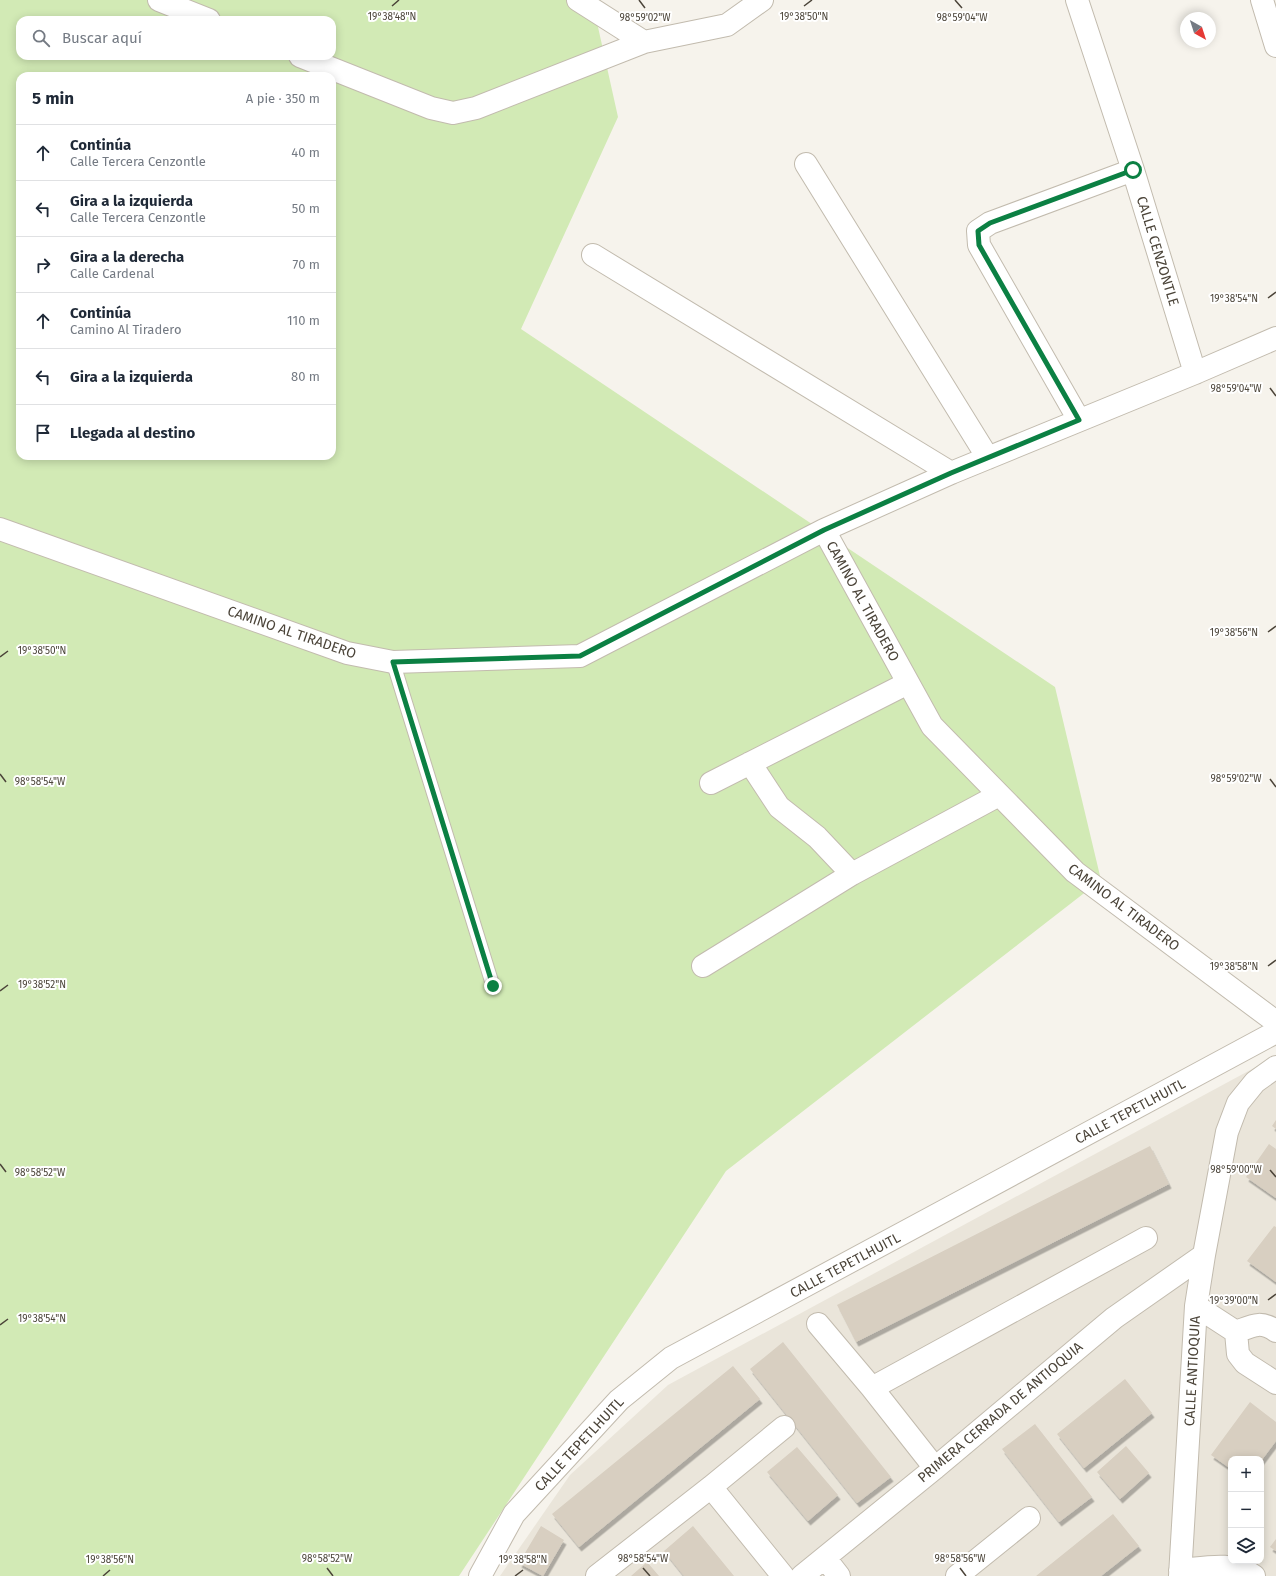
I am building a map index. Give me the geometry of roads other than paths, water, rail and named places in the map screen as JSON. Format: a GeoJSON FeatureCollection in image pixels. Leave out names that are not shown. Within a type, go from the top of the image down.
{"type":"FeatureCollection","features":[{"type":"Feature","properties":{"kind":"street"},"geometry":{"type":"LineString","coordinates":[[159,0],[189,5],[204,16]]}},
{"type":"Feature","properties":{"kind":"street"},"geometry":{"type":"LineString","coordinates":[[578,0],[644,42]]}},
{"type":"Feature","properties":{"kind":"street"},"geometry":{"type":"LineString","coordinates":[[310,60],[431,108],[454,113],[476,108],[644,42],[728,25],[762,0]]}},
{"type":"Feature","properties":{"kind":"street","name":"CALLE CENZONTLE"},"geometry":{"type":"LineString","coordinates":[[1077,0],[1133,170],[1195,373]]}},
{"type":"Feature","properties":{"kind":"street"},"geometry":{"type":"LineString","coordinates":[[1262,0],[1276,46]]}},
{"type":"Feature","properties":{"kind":"street"},"geometry":{"type":"LineString","coordinates":[[806,164],[988,458]]}},
{"type":"Feature","properties":{"kind":"street"},"geometry":{"type":"LineString","coordinates":[[1079,420],[979,245],[978,231],[990,223],[1133,170]]}},
{"type":"Feature","properties":{"kind":"street"},"geometry":{"type":"LineString","coordinates":[[593,255],[951,473]]}},
{"type":"Feature","properties":{"kind":"street"},"geometry":{"type":"LineString","coordinates":[[824,530],[951,473],[1195,373],[1276,338]]}},
{"type":"Feature","properties":{"kind":"street","name":"CAMINO AL TIRADERO"},"geometry":{"type":"LineString","coordinates":[[0,529],[347,653],[393,662],[580,656],[824,530],[932,726],[1075,872],[1276,1022]]}},
{"type":"Feature","properties":{"kind":"street"},"geometry":{"type":"LineString","coordinates":[[711,783],[908,683]]}},
{"type":"Feature","properties":{"kind":"street"},"geometry":{"type":"LineString","coordinates":[[750,763],[779,807],[817,837],[852,874]]}},
{"type":"Feature","properties":{"kind":"street"},"geometry":{"type":"LineString","coordinates":[[703,966],[852,874],[999,795]]}},
{"type":"Feature","properties":{"kind":"street","name":"CALLE TEPETLHUITL"},"geometry":{"type":"LineString","coordinates":[[480,1576],[514,1514],[619,1400],[671,1358],[1276,1032]]}},
{"type":"Feature","properties":{"kind":"street","name":"CALLE ANTIOQUIA"},"geometry":{"type":"LineString","coordinates":[[1180,1573],[1196,1306],[1227,1132],[1238,1103],[1255,1082],[1276,1067]]}},
{"type":"Feature","properties":{"kind":"street"},"geometry":{"type":"LineString","coordinates":[[872,1388],[1146,1238]]}},
{"type":"Feature","properties":{"kind":"street","name":"PRIMERA CERRADA DE ANTIOQUIA"},"geometry":{"type":"LineString","coordinates":[[802,1576],[935,1468],[1114,1318],[1204,1255]]}},
{"type":"Feature","properties":{"kind":"street"},"geometry":{"type":"LineString","coordinates":[[1196,1306],[1236,1332]]}},
{"type":"Feature","properties":{"kind":"street"},"geometry":{"type":"LineString","coordinates":[[818,1324],[872,1388],[935,1468]]}},
{"type":"Feature","properties":{"kind":"street"},"geometry":{"type":"LineString","coordinates":[[1236,1332],[1255,1324],[1269,1326],[1276,1331]]}},
{"type":"Feature","properties":{"kind":"street"},"geometry":{"type":"LineString","coordinates":[[1236,1332],[1238,1354],[1245,1363],[1276,1384]]}},
{"type":"Feature","properties":{"kind":"street"},"geometry":{"type":"LineString","coordinates":[[597,1576],[711,1487],[784,1427]]}},
{"type":"Feature","properties":{"kind":"street"},"geometry":{"type":"LineString","coordinates":[[711,1487],[783,1576]]}},
{"type":"Feature","properties":{"kind":"street"},"geometry":{"type":"LineString","coordinates":[[957,1576],[1029,1518]]}},
{"type":"Feature","properties":{"kind":"street"},"geometry":{"type":"LineString","coordinates":[[825,1558],[840,1576]]}},
{"type":"Feature","properties":{"kind":"street"},"geometry":{"type":"LineString","coordinates":[[1180,1573],[1225,1567],[1246,1571],[1254,1576]]}},
{"type":"Feature","properties":{"kind":"lane"},"geometry":{"type":"LineString","coordinates":[[393,662],[493,986]]}}]}
